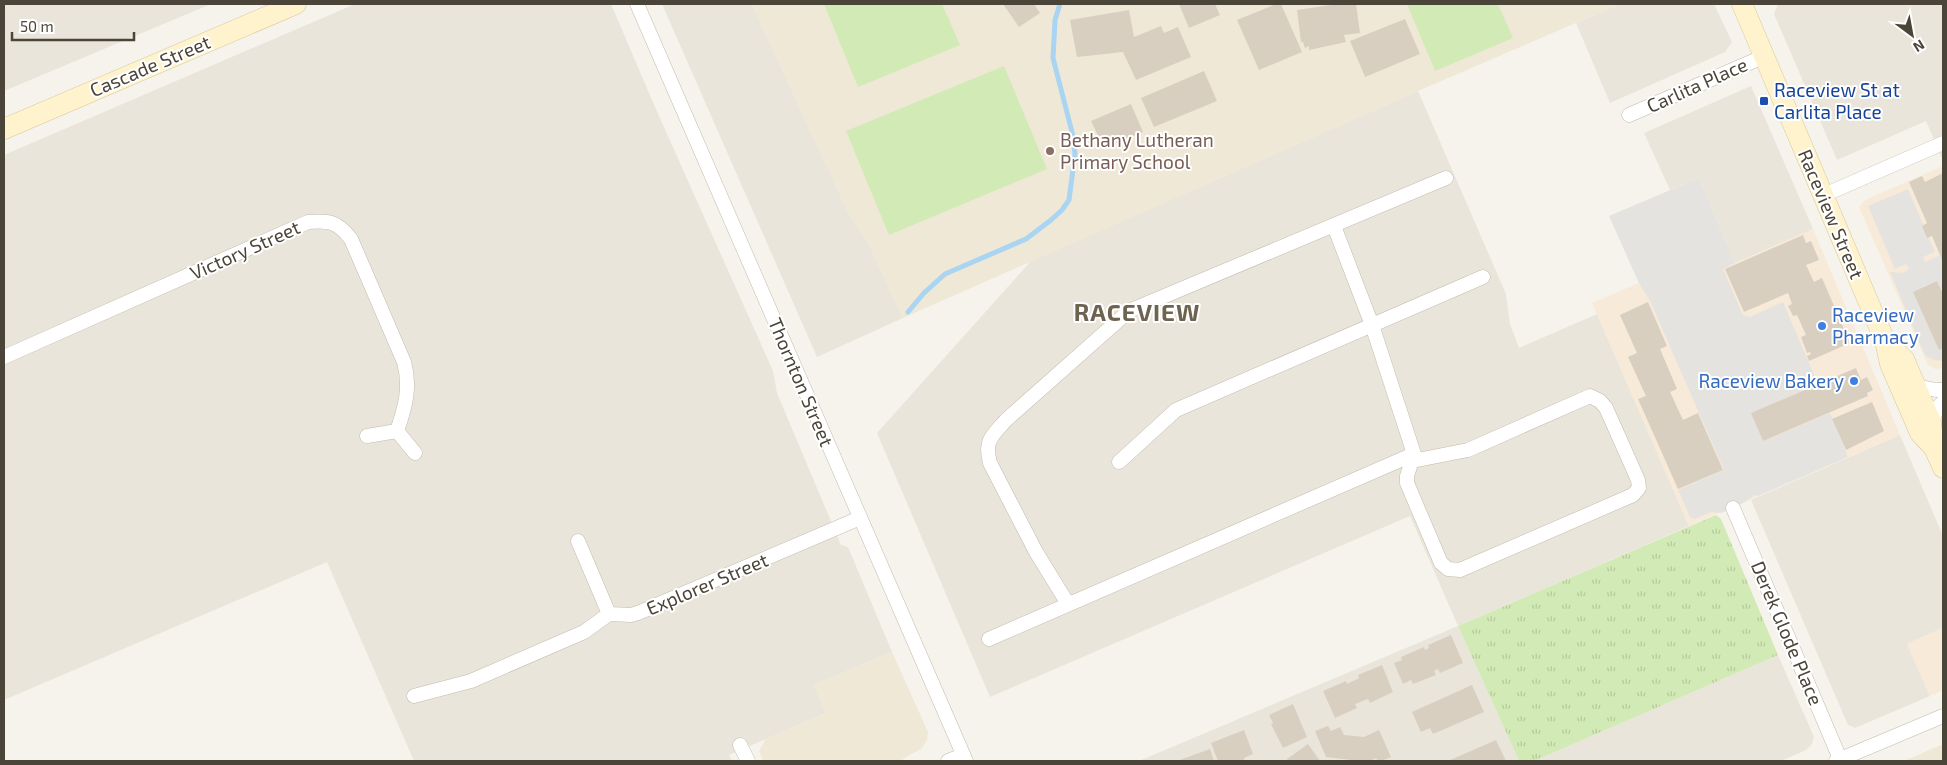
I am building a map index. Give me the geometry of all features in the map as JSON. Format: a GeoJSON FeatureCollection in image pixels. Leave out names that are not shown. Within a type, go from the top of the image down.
{"type":"FeatureCollection","features":[{"type":"Feature","properties":{"kind":"street","name":"Cascade Street"},"geometry":{"type":"LineString","coordinates":[[4,129],[296,4]]}},
{"type":"Feature","properties":{"kind":"street","name":"Thornton Street"},"geometry":{"type":"LineString","coordinates":[[637,4],[964,758]]}},
{"type":"Feature","properties":{"kind":"street","name":"Raceview Street"},"geometry":{"type":"LineString","coordinates":[[1742,4],[1885,341],[1890,364],[1920,433],[1934,448]]}},
{"type":"Feature","properties":{"kind":"street","name":"Carlita Place"},"geometry":{"type":"LineString","coordinates":[[1629,115],[1765,56]]}},
{"type":"Feature","properties":{"kind":"street"},"geometry":{"type":"LineString","coordinates":[[1824,195],[1943,143]]}},
{"type":"Feature","properties":{"kind":"street"},"geometry":{"type":"LineString","coordinates":[[1068,604],[1036,552],[990,463],[987,450],[990,438],[1006,420],[1129,311],[1446,178]]}},
{"type":"Feature","properties":{"kind":"street","name":"Victory Street"},"geometry":{"type":"LineString","coordinates":[[4,357],[308,222],[328,222],[344,229],[351,239],[404,362],[408,377],[408,392],[405,409],[397,431]]}},
{"type":"Feature","properties":{"kind":"street"},"geometry":{"type":"LineString","coordinates":[[989,639],[1413,458],[1468,450],[1590,396],[1600,401],[1606,408],[1638,480],[1639,488],[1633,495],[1460,570],[1448,569],[1441,563],[1407,483],[1407,476],[1413,458],[1372,325],[1334,226]]}},
{"type":"Feature","properties":{"kind":"street"},"geometry":{"type":"LineString","coordinates":[[1119,462],[1176,410],[1483,278]]}},
{"type":"Feature","properties":{"kind":"street","name":"Raceview Street"},"geometry":{"type":"LineString","coordinates":[[1885,341],[1904,359],[1931,422],[1934,448],[1943,468]]}},
{"type":"Feature","properties":{"kind":"street"},"geometry":{"type":"LineString","coordinates":[[1916,386],[1943,390]]}},
{"type":"Feature","properties":{"kind":"street"},"geometry":{"type":"LineString","coordinates":[[1931,422],[1943,402]]}},
{"type":"Feature","properties":{"kind":"street"},"geometry":{"type":"LineString","coordinates":[[367,436],[397,431],[415,453]]}},
{"type":"Feature","properties":{"kind":"street","name":"Derek Glode Place"},"geometry":{"type":"LineString","coordinates":[[1733,508],[1839,761]]}},
{"type":"Feature","properties":{"kind":"street","name":"Explorer Street"},"geometry":{"type":"LineString","coordinates":[[608,614],[631,615],[638,613],[860,518]]}},
{"type":"Feature","properties":{"kind":"street"},"geometry":{"type":"LineString","coordinates":[[414,696],[471,681],[584,632],[608,614],[578,541]]}},
{"type":"Feature","properties":{"kind":"street"},"geometry":{"type":"LineString","coordinates":[[1839,761],[1943,716]]}},
{"type":"Feature","properties":{"kind":"street"},"geometry":{"type":"LineString","coordinates":[[740,745],[748,761]]}},
{"type":"Feature","properties":{"kind":"street"},"geometry":{"type":"LineString","coordinates":[[948,761],[964,758]]}},
{"type":"Feature","properties":{"kind":"shaded area"},"geometry":{"type":"Polygon","coordinates":[[[4,4],[211,4],[4,91],[4,4]]]}},
{"type":"Feature","properties":{"kind":"shaded area"},"geometry":{"type":"Polygon","coordinates":[[[355,4],[611,4],[773,371],[777,393],[841,545],[848,547],[892,652],[814,685],[826,713],[729,755],[732,761],[414,761],[327,562],[4,700],[4,155],[355,4]]]}},
{"type":"Feature","properties":{"kind":"shaded area"},"geometry":{"type":"Polygon","coordinates":[[[662,4],[752,4],[848,212],[868,242],[903,318],[817,357],[662,4]]]}},
{"type":"Feature","properties":{"kind":"shaded area","name":"Bethany Lutheran Primary School"},"geometry":{"type":"Polygon","coordinates":[[[752,4],[1620,4],[903,318],[868,242],[848,212],[752,4]]]}},
{"type":"Feature","properties":{"kind":"shaded area"},"geometry":{"type":"Polygon","coordinates":[[[1620,4],[1714,4],[1732,42],[1725,52],[1610,103],[1576,23],[1620,4]]]}},
{"type":"Feature","properties":{"kind":"shaded area"},"geometry":{"type":"Polygon","coordinates":[[[1778,4],[1943,4],[1943,160],[1926,121],[1837,160],[1774,14],[1778,4]]]}},
{"type":"Feature","properties":{"kind":"shaded area"},"geometry":{"type":"Polygon","coordinates":[[[1751,86],[1813,229],[1735,263],[1699,178],[1670,190],[1644,133],[1751,86]]]}},
{"type":"Feature","properties":{"kind":"shaded area"},"geometry":{"type":"Polygon","coordinates":[[[1418,91],[1506,294],[1510,324],[1519,348],[1597,314],[1689,526],[1458,626],[1410,516],[990,697],[877,433],[1031,261],[1418,91]]]}},
{"type":"Feature","properties":{"kind":"shaded area"},"geometry":{"type":"Polygon","coordinates":[[[1943,166],[1943,368],[1935,369],[1928,365],[1859,207],[1865,200],[1943,166]]]}},
{"type":"Feature","properties":{"kind":"shaded area"},"geometry":{"type":"Polygon","coordinates":[[[1699,178],[1735,263],[1813,229],[1900,435],[1689,526],[1592,303],[1639,283],[1609,216],[1699,178]]]}},
{"type":"Feature","properties":{"kind":"shaded area"},"geometry":{"type":"Polygon","coordinates":[[[1699,178],[1735,263],[1723,269],[1743,315],[1750,317],[1783,302],[1818,384],[1752,413],[1763,441],[1830,413],[1848,457],[1758,496],[1755,495],[1745,502],[1721,513],[1711,512],[1695,519],[1690,517],[1678,490],[1724,470],[1650,301],[1639,283],[1609,216],[1699,178]]]}},
{"type":"Feature","properties":{"kind":"shaded area"},"geometry":{"type":"Polygon","coordinates":[[[1908,189],[1935,252],[1923,257],[1925,262],[1941,255],[1943,262],[1943,294],[1937,281],[1914,292],[1939,349],[1943,348],[1943,361],[1934,360],[1926,356],[1923,351],[1890,272],[1902,273],[1909,269],[1906,264],[1895,269],[1868,206],[1908,189]]]}},
{"type":"Feature","properties":{"kind":"shaded area"},"geometry":{"type":"Polygon","coordinates":[[[1900,435],[1943,536],[1943,628],[1907,644],[1930,696],[1855,728],[1848,725],[1751,500],[1900,435]]]}},
{"type":"Feature","properties":{"kind":"shaded area"},"geometry":{"type":"Polygon","coordinates":[[[1458,626],[1519,761],[1139,761],[1458,626]]]}},
{"type":"Feature","properties":{"kind":"shaded area"},"geometry":{"type":"Polygon","coordinates":[[[1943,628],[1943,690],[1930,696],[1907,644],[1943,628]]]}},
{"type":"Feature","properties":{"kind":"shaded area"},"geometry":{"type":"Polygon","coordinates":[[[892,652],[928,732],[927,740],[922,748],[900,761],[763,761],[759,751],[766,739],[826,713],[814,685],[892,652]]]}},
{"type":"Feature","properties":{"kind":"shaded area"},"geometry":{"type":"Polygon","coordinates":[[[1778,655],[1814,737],[1812,744],[1806,750],[1781,761],[1534,761],[1778,655]]]}},
{"type":"Feature","properties":{"kind":"shaded area"},"geometry":{"type":"Polygon","coordinates":[[[1943,744],[1943,761],[1904,761],[1943,744]]]}},
{"type":"Feature","properties":{"kind":"green space"},"geometry":{"type":"Polygon","coordinates":[[[824,4],[942,4],[960,45],[858,87],[824,4]]]}},
{"type":"Feature","properties":{"kind":"green space"},"geometry":{"type":"Polygon","coordinates":[[[1407,4],[1498,4],[1513,38],[1435,71],[1407,4]]]}},
{"type":"Feature","properties":{"kind":"green space"},"geometry":{"type":"Polygon","coordinates":[[[1004,66],[1047,169],[889,235],[846,131],[1004,66]]]}},
{"type":"Feature","properties":{"kind":"green space"},"geometry":{"type":"Polygon","coordinates":[[[1716,515],[1721,519],[1778,655],[1534,761],[1519,761],[1458,626],[1716,515]]]}},
{"type":"Feature","properties":{"kind":"building"},"geometry":{"type":"Polygon","coordinates":[[[1003,4],[1034,4],[1040,13],[1019,27],[1003,4]]]}},
{"type":"Feature","properties":{"kind":"building"},"geometry":{"type":"Polygon","coordinates":[[[1179,4],[1215,4],[1220,15],[1189,28],[1179,4]]]}},
{"type":"Feature","properties":{"kind":"building"},"geometry":{"type":"Polygon","coordinates":[[[1276,4],[1281,4],[1302,52],[1259,70],[1237,20],[1276,4]]]}},
{"type":"Feature","properties":{"kind":"building"},"geometry":{"type":"Polygon","coordinates":[[[1338,4],[1356,4],[1360,33],[1344,35],[1346,42],[1309,50],[1309,46],[1305,48],[1303,42],[1301,42],[1297,10],[1338,4]]]}},
{"type":"Feature","properties":{"kind":"building"},"geometry":{"type":"Polygon","coordinates":[[[1129,10],[1134,37],[1161,26],[1164,33],[1178,27],[1191,57],[1136,80],[1123,52],[1077,57],[1070,20],[1129,10]]]}},
{"type":"Feature","properties":{"kind":"building"},"geometry":{"type":"Polygon","coordinates":[[[1405,19],[1420,54],[1365,77],[1350,41],[1405,19]]]}},
{"type":"Feature","properties":{"kind":"building"},"geometry":{"type":"Polygon","coordinates":[[[1204,71],[1217,101],[1154,127],[1141,98],[1204,71]]]}},
{"type":"Feature","properties":{"kind":"building"},"geometry":{"type":"Polygon","coordinates":[[[1131,104],[1143,132],[1104,148],[1091,121],[1131,104]]]}},
{"type":"Feature","properties":{"kind":"building"},"geometry":{"type":"Polygon","coordinates":[[[1943,173],[1943,262],[1932,236],[1927,238],[1922,226],[1927,223],[1909,182],[1922,176],[1925,182],[1943,173]]]}},
{"type":"Feature","properties":{"kind":"building"},"geometry":{"type":"Polygon","coordinates":[[[1803,235],[1806,243],[1811,241],[1819,260],[1806,265],[1814,282],[1822,278],[1850,343],[1809,361],[1807,356],[1811,354],[1810,352],[1807,353],[1801,337],[1806,335],[1797,315],[1793,316],[1788,306],[1792,304],[1788,293],[1744,312],[1725,269],[1803,235]]]}},
{"type":"Feature","properties":{"kind":"building"},"geometry":{"type":"Polygon","coordinates":[[[1937,281],[1943,294],[1943,348],[1939,350],[1913,292],[1937,281]]]}},
{"type":"Feature","properties":{"kind":"building"},"geometry":{"type":"Polygon","coordinates":[[[1648,302],[1667,346],[1660,349],[1677,389],[1670,392],[1683,420],[1698,413],[1723,470],[1678,489],[1638,399],[1646,396],[1628,357],[1637,353],[1620,315],[1648,302]]]}},
{"type":"Feature","properties":{"kind":"building"},"geometry":{"type":"Polygon","coordinates":[[[1856,368],[1861,380],[1867,377],[1873,390],[1867,393],[1868,396],[1763,441],[1751,413],[1856,368]]]}},
{"type":"Feature","properties":{"kind":"building"},"geometry":{"type":"Polygon","coordinates":[[[1872,402],[1884,431],[1846,450],[1832,419],[1872,402]]]}},
{"type":"Feature","properties":{"kind":"building"},"geometry":{"type":"Polygon","coordinates":[[[1451,635],[1463,663],[1440,673],[1438,669],[1434,671],[1436,675],[1413,684],[1411,680],[1403,684],[1394,663],[1402,660],[1401,657],[1424,647],[1425,650],[1429,648],[1428,645],[1451,635]]]}},
{"type":"Feature","properties":{"kind":"building"},"geometry":{"type":"Polygon","coordinates":[[[1382,665],[1393,692],[1370,703],[1368,699],[1355,704],[1357,708],[1335,718],[1323,691],[1346,681],[1347,684],[1359,678],[1358,675],[1382,665]]]}},
{"type":"Feature","properties":{"kind":"building"},"geometry":{"type":"Polygon","coordinates":[[[1472,685],[1484,712],[1433,734],[1430,728],[1421,732],[1412,712],[1472,685]]]}},
{"type":"Feature","properties":{"kind":"building"},"geometry":{"type":"Polygon","coordinates":[[[1293,704],[1307,737],[1283,748],[1271,724],[1273,723],[1269,715],[1293,704]]]}},
{"type":"Feature","properties":{"kind":"building"},"geometry":{"type":"Polygon","coordinates":[[[1328,726],[1331,731],[1340,727],[1344,735],[1364,737],[1379,730],[1391,757],[1381,761],[1378,761],[1376,758],[1370,761],[1360,761],[1326,757],[1315,731],[1328,726]]]}},
{"type":"Feature","properties":{"kind":"building"},"geometry":{"type":"Polygon","coordinates":[[[1244,730],[1253,754],[1240,761],[1218,761],[1211,743],[1244,730]]]}},
{"type":"Feature","properties":{"kind":"building"},"geometry":{"type":"Polygon","coordinates":[[[1496,740],[1506,761],[1448,761],[1496,740]]]}},
{"type":"Feature","properties":{"kind":"building"},"geometry":{"type":"Polygon","coordinates":[[[1308,744],[1320,761],[1288,761],[1287,759],[1308,744]]]}},
{"type":"Feature","properties":{"kind":"building"},"geometry":{"type":"Polygon","coordinates":[[[1210,749],[1214,761],[1177,761],[1210,749]]]}},
{"type":"Feature","properties":{"kind":"waterway"},"geometry":{"type":"LineString","coordinates":[[908,312],[924,293],[945,274],[1026,239],[1051,220],[1069,200],[1075,154],[1073,136],[1053,58],[1055,20],[1060,4]]}},
{"type":"Feature","properties":{"kind":"place","name":"Raceview St at Carlita Place"},"geometry":{"type":"Point","coordinates":[1764,101]}},
{"type":"Feature","properties":{"kind":"place","name":"Bethany Lutheran Primary School"},"geometry":{"type":"Point","coordinates":[1050,151]}},
{"type":"Feature","properties":{"kind":"place","name":"Raceview Pharmacy"},"geometry":{"type":"Point","coordinates":[1822,326]}},
{"type":"Feature","properties":{"kind":"place","name":"Raceview Bakery"},"geometry":{"type":"Point","coordinates":[1854,381]}},
{"type":"Feature","properties":{"kind":"district","name":"RACEVIEW"},"geometry":{"type":"Point","coordinates":[1137,313]}}]}
